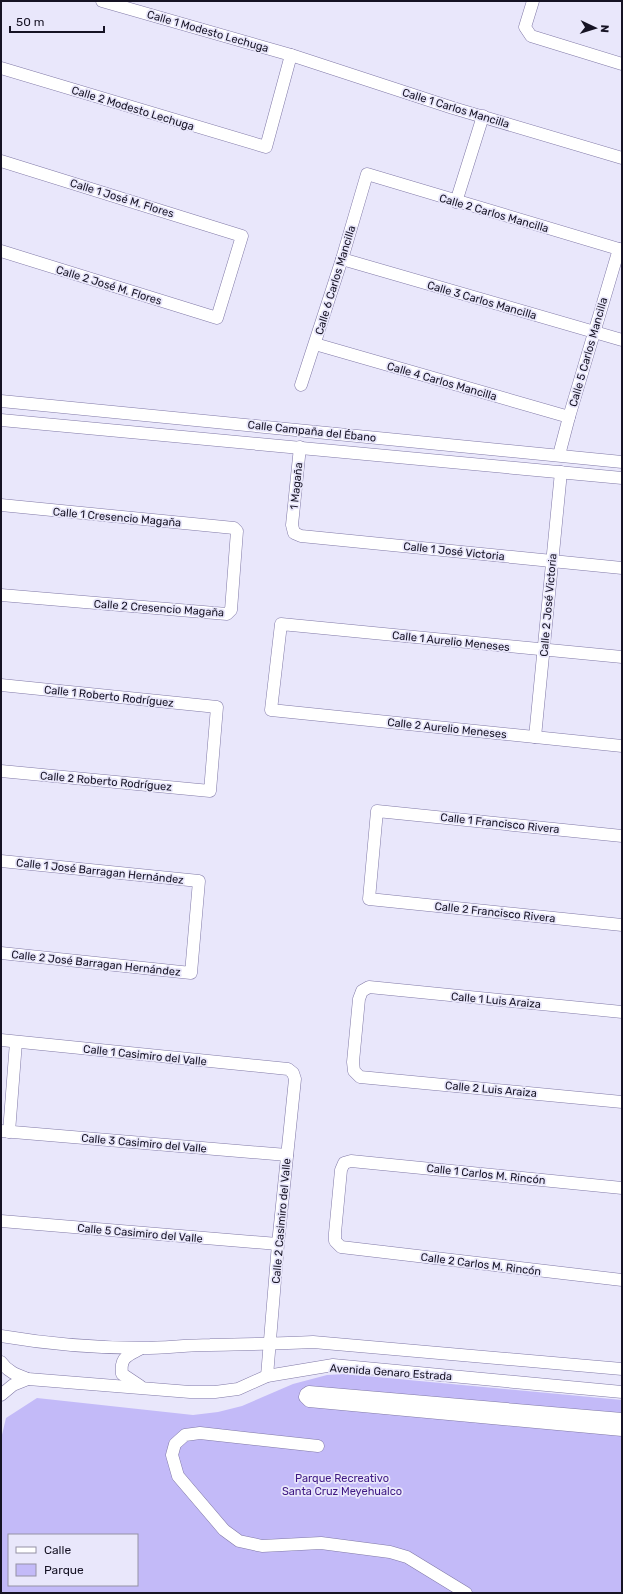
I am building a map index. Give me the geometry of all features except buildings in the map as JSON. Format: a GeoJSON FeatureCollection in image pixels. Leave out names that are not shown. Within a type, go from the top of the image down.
{"type":"FeatureCollection","features":[{"type":"Feature","properties":{"kind":"street","name":"Calle 1 Modesto Lechuga"},"geometry":{"type":"LineString","coordinates":[[102,1],[291,55]]}},
{"type":"Feature","properties":{"kind":"street"},"geometry":{"type":"LineString","coordinates":[[533,1],[526,27],[531,36],[622,64]]}},
{"type":"Feature","properties":{"kind":"street","name":"Calle 1 Carlos Mancilla"},"geometry":{"type":"LineString","coordinates":[[291,55],[453,108],[622,158]]}},
{"type":"Feature","properties":{"kind":"street","name":"Calle 2 Modesto Lechuga"},"geometry":{"type":"LineString","coordinates":[[1,68],[266,147],[291,55]]}},
{"type":"Feature","properties":{"kind":"street"},"geometry":{"type":"LineString","coordinates":[[456,202],[483,116]]}},
{"type":"Feature","properties":{"kind":"street","name":"Calle 1 José M. Flores"},"geometry":{"type":"LineString","coordinates":[[1,161],[242,236],[217,318]]}},
{"type":"Feature","properties":{"kind":"street","name":"Calle 2 Carlos Mancilla"},"geometry":{"type":"LineString","coordinates":[[367,174],[456,202],[620,250]]}},
{"type":"Feature","properties":{"kind":"street","name":"Calle 6 Carlos Mancilla"},"geometry":{"type":"LineString","coordinates":[[302,385],[367,174]]}},
{"type":"Feature","properties":{"kind":"street","name":"Calle 5 Carlos Mancilla"},"geometry":{"type":"LineString","coordinates":[[559,455],[594,332],[620,250]]}},
{"type":"Feature","properties":{"kind":"street","name":"Calle 2 José M. Flores"},"geometry":{"type":"LineString","coordinates":[[1,251],[217,318]]}},
{"type":"Feature","properties":{"kind":"street","name":"Calle 3 Carlos Mancilla"},"geometry":{"type":"LineString","coordinates":[[342,259],[622,340]]}},
{"type":"Feature","properties":{"kind":"street","name":"Calle 4 Carlos Mancilla"},"geometry":{"type":"LineString","coordinates":[[315,344],[569,417]]}},
{"type":"Feature","properties":{"kind":"street","name":"Calle Campaña del Ébano"},"geometry":{"type":"LineString","coordinates":[[1,401],[622,462]]}},
{"type":"Feature","properties":{"kind":"street","name":"Calle Campaña del Ébano"},"geometry":{"type":"LineString","coordinates":[[1,420],[622,478]]}},
{"type":"Feature","properties":{"kind":"street"},"geometry":{"type":"LineString","coordinates":[[423,459],[424,442]]}},
{"type":"Feature","properties":{"kind":"street","name":"1 Magaña"},"geometry":{"type":"LineString","coordinates":[[292,525],[300,447]]}},
{"type":"Feature","properties":{"kind":"street","name":"Calle 2 José Victoria"},"geometry":{"type":"LineString","coordinates":[[535,737],[561,472]]}},
{"type":"Feature","properties":{"kind":"street","name":"Calle 1 Cresencio Magaña"},"geometry":{"type":"LineString","coordinates":[[1,505],[234,528]]}},
{"type":"Feature","properties":{"kind":"street","name":"Calle 1 José Victoria"},"geometry":{"type":"LineString","coordinates":[[292,525],[294,533],[301,536],[622,568]]}},
{"type":"Feature","properties":{"kind":"street","name":"Calle 2 Cresencio Magaña"},"geometry":{"type":"LineString","coordinates":[[1,595],[227,614],[231,610],[237,531],[234,528]]}},
{"type":"Feature","properties":{"kind":"street","name":"Calle 1 Aurelio Meneses"},"geometry":{"type":"LineString","coordinates":[[271,710],[281,624],[622,657]]}},
{"type":"Feature","properties":{"kind":"street","name":"Calle 1 Roberto Rodríguez"},"geometry":{"type":"LineString","coordinates":[[1,685],[217,707],[210,792]]}},
{"type":"Feature","properties":{"kind":"street","name":"Calle 2 Aurelio Meneses"},"geometry":{"type":"LineString","coordinates":[[271,710],[622,746]]}},
{"type":"Feature","properties":{"kind":"street","name":"Calle 2 Roberto Rodríguez"},"geometry":{"type":"LineString","coordinates":[[1,771],[210,792]]}},
{"type":"Feature","properties":{"kind":"street","name":"Calle 1 Francisco Rivera"},"geometry":{"type":"LineString","coordinates":[[369,899],[378,811],[622,836]]}},
{"type":"Feature","properties":{"kind":"street","name":"Calle 1 José Barragan Hernández"},"geometry":{"type":"LineString","coordinates":[[1,861],[199,881],[191,973]]}},
{"type":"Feature","properties":{"kind":"street","name":"Calle 2 Francisco Rivera"},"geometry":{"type":"LineString","coordinates":[[369,899],[622,924]]}},
{"type":"Feature","properties":{"kind":"street","name":"Calle 2 José Barragan Hernández"},"geometry":{"type":"LineString","coordinates":[[1,953],[191,973]]}},
{"type":"Feature","properties":{"kind":"street","name":"Calle 1 Luis Araiza"},"geometry":{"type":"LineString","coordinates":[[360,1077],[354,1072],[353,1062],[358,999],[362,991],[369,988],[622,1012]]}},
{"type":"Feature","properties":{"kind":"street","name":"Calle 1 Casimiro del Valle"},"geometry":{"type":"LineString","coordinates":[[1,1040],[288,1069]]}},
{"type":"Feature","properties":{"kind":"street"},"geometry":{"type":"LineString","coordinates":[[5,1131],[16,1042]]}},
{"type":"Feature","properties":{"kind":"street","name":"Calle 2 Casimiro del Valle"},"geometry":{"type":"LineString","coordinates":[[267,1376],[278,1244],[295,1079],[293,1072],[288,1069]]}},
{"type":"Feature","properties":{"kind":"street","name":"Calle 2 Luis Araiza"},"geometry":{"type":"LineString","coordinates":[[360,1077],[622,1102]]}},
{"type":"Feature","properties":{"kind":"street","name":"Calle 3 Casimiro del Valle"},"geometry":{"type":"LineString","coordinates":[[5,1131],[287,1155]]}},
{"type":"Feature","properties":{"kind":"street","name":"Calle 1 Carlos M. Rincón"},"geometry":{"type":"LineString","coordinates":[[341,1247],[335,1241],[335,1233],[341,1170],[344,1163],[351,1161],[622,1188]]}},
{"type":"Feature","properties":{"kind":"street","name":"Calle 5 Casimiro del Valle"},"geometry":{"type":"LineString","coordinates":[[1,1221],[278,1244]]}},
{"type":"Feature","properties":{"kind":"street","name":"Calle 2 Carlos M. Rincón"},"geometry":{"type":"LineString","coordinates":[[341,1247],[622,1280]]}},
{"type":"Feature","properties":{"kind":"street","name":"Avenida Genaro Estrada"},"geometry":{"type":"LineString","coordinates":[[1,1336],[30,1341],[86,1347],[143,1348],[210,1345],[269,1345],[313,1342],[622,1369]]}},
{"type":"Feature","properties":{"kind":"street"},"geometry":{"type":"LineString","coordinates":[[143,1348],[127,1356],[122,1361],[121,1367],[122,1374],[129,1380],[144,1388]]}},
{"type":"Feature","properties":{"kind":"street","name":"Avenida Genaro Estrada"},"geometry":{"type":"LineString","coordinates":[[1,1362],[6,1369],[14,1374],[28,1379],[190,1392],[215,1392],[238,1388],[267,1376],[333,1365],[622,1392]]}},
{"type":"Feature","properties":{"kind":"street"},"geometry":{"type":"LineString","coordinates":[[1,1395],[13,1386],[28,1379]]}},
{"type":"Feature","properties":{"kind":"street"},"geometry":{"type":"LineString","coordinates":[[622,1419],[309,1392],[305,1397],[309,1401],[355,1406],[622,1430]]}},
{"type":"Feature","properties":{"kind":"street"},"geometry":{"type":"LineString","coordinates":[[318,1446],[200,1433],[185,1435],[175,1444],[172,1455],[178,1476],[224,1530],[239,1541],[262,1546],[321,1543],[390,1552],[406,1557],[466,1593]]}},
{"type":"Feature","properties":{"kind":"green space","name":"Parque Recreativo Santa Cruz Meyehualco"},"geometry":{"type":"Polygon","coordinates":[[[345,1374],[622,1400],[622,1593],[1,1593],[1,1439],[6,1418],[37,1398],[193,1415],[218,1412],[242,1406],[293,1384],[327,1375],[345,1374]]]}}]}
